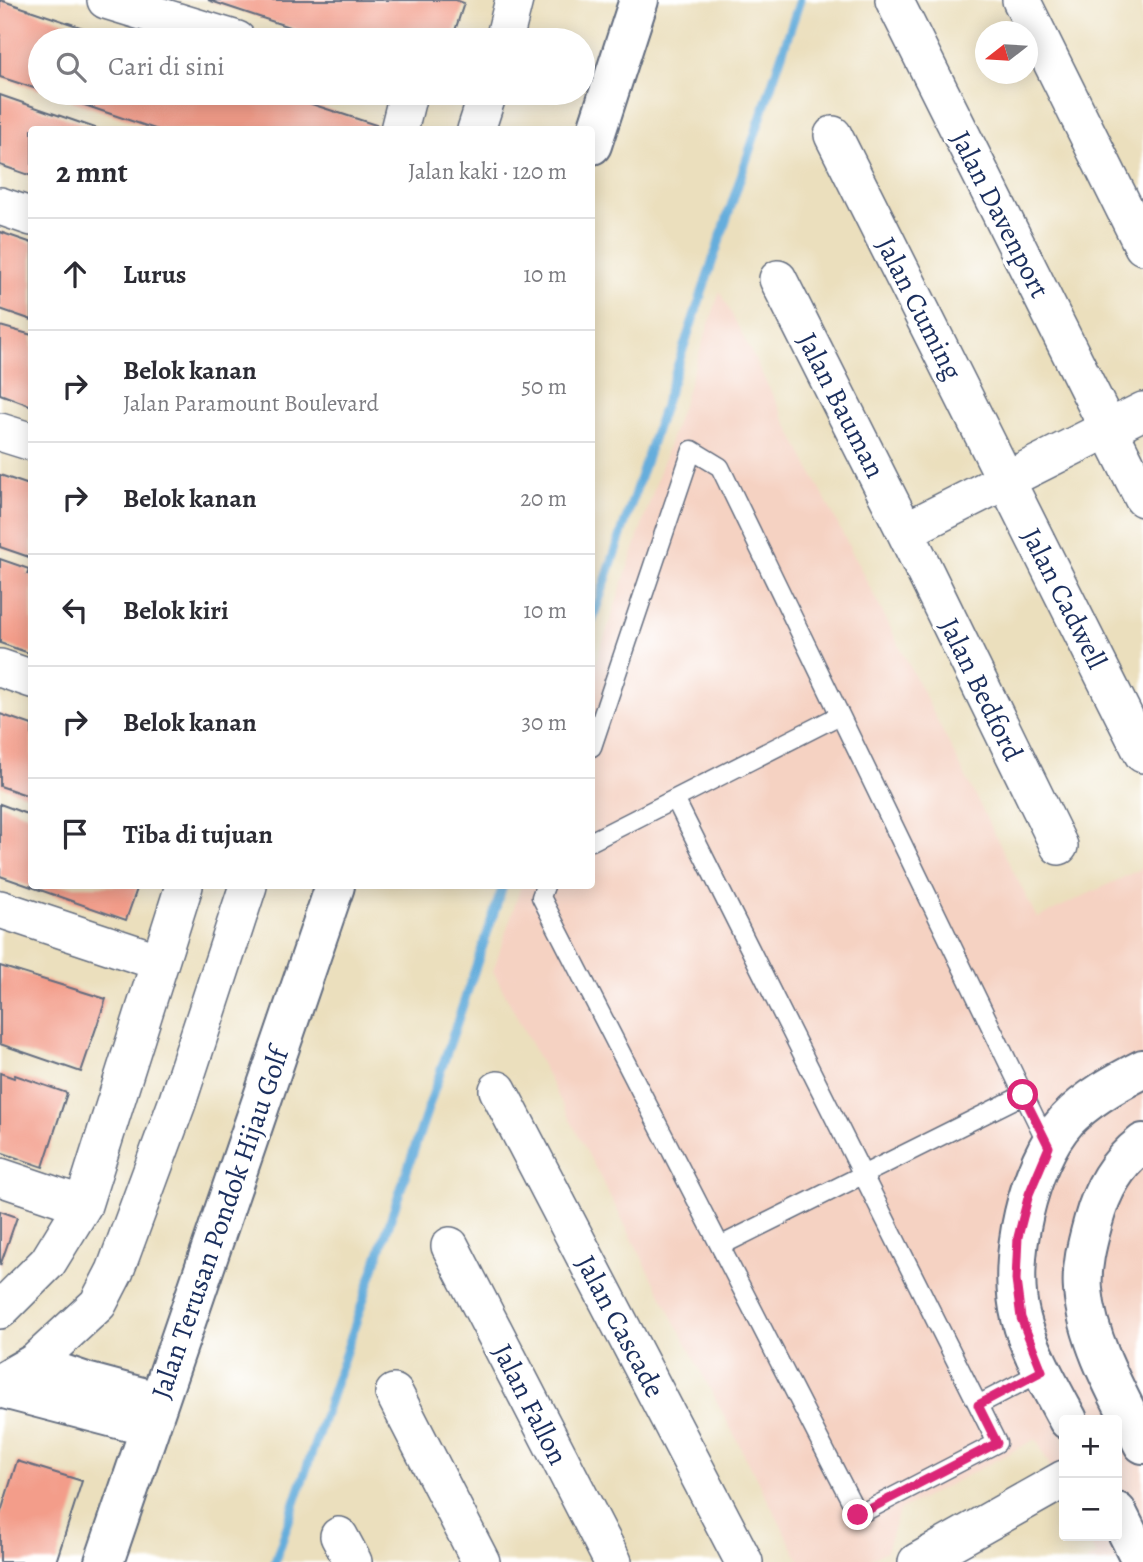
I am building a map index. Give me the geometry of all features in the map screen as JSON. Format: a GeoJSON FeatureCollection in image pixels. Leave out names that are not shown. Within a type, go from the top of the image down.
{"type":"FeatureCollection","features":[{"type":"Feature","properties":{"kind":"main road"},"geometry":{"type":"LineString","coordinates":[[595,136],[639,0]]}},
{"type":"Feature","properties":{"kind":"main road","name":"Jalan Terusan Pondok Hijau Golf"},"geometry":{"type":"LineString","coordinates":[[104,1562],[334,889]]}},
{"type":"Feature","properties":{"kind":"main road"},"geometry":{"type":"LineString","coordinates":[[1065,1415],[1042,1371],[1021,1318],[1016,1280],[1018,1237],[1029,1194],[1049,1147],[1067,1120],[1099,1094],[1143,1069]]}},
{"type":"Feature","properties":{"kind":"main road"},"geometry":{"type":"LineString","coordinates":[[1143,1143],[1115,1170],[1099,1198],[1084,1259],[1083,1289],[1087,1318],[1133,1400],[1143,1444]]}},
{"type":"Feature","properties":{"kind":"main road"},"geometry":{"type":"LineString","coordinates":[[0,1385],[33,1364],[86,1382],[153,1414]]}},
{"type":"Feature","properties":{"kind":"main road"},"geometry":{"type":"LineString","coordinates":[[0,1385],[153,1414]]}},
{"type":"Feature","properties":{"kind":"main road"},"geometry":{"type":"LineString","coordinates":[[1122,1523],[1142,1562]]}},
{"type":"Feature","properties":{"kind":"street"},"geometry":{"type":"LineString","coordinates":[[106,0],[198,28]]}},
{"type":"Feature","properties":{"kind":"street"},"geometry":{"type":"LineString","coordinates":[[507,28],[514,0]]}},
{"type":"Feature","properties":{"kind":"street","name":"Jalan Davenport"},"geometry":{"type":"LineString","coordinates":[[894,0],[1143,498]]}},
{"type":"Feature","properties":{"kind":"street"},"geometry":{"type":"LineString","coordinates":[[1021,0],[1143,246]]}},
{"type":"Feature","properties":{"kind":"street"},"geometry":{"type":"LineString","coordinates":[[477,126],[484,105]]}},
{"type":"Feature","properties":{"kind":"street","name":"Jalan Cuming"},"geometry":{"type":"LineString","coordinates":[[833,135],[1006,480]]}},
{"type":"Feature","properties":{"kind":"street"},"geometry":{"type":"LineString","coordinates":[[0,206],[28,216]]}},
{"type":"Feature","properties":{"kind":"street","name":"Jalan Bauman"},"geometry":{"type":"LineString","coordinates":[[778,279],[905,531]]}},
{"type":"Feature","properties":{"kind":"street"},"geometry":{"type":"LineString","coordinates":[[905,531],[1143,411]]}},
{"type":"Feature","properties":{"kind":"street"},"geometry":{"type":"LineString","coordinates":[[0,432],[28,441]]}},
{"type":"Feature","properties":{"kind":"street","name":"Jalan Cadwell"},"geometry":{"type":"LineString","coordinates":[[1006,480],[1143,754]]}},
{"type":"Feature","properties":{"kind":"street","name":"Jalan Bedford"},"geometry":{"type":"LineString","coordinates":[[905,531],[1059,846]]}},
{"type":"Feature","properties":{"kind":"street"},"geometry":{"type":"LineString","coordinates":[[0,668],[28,678]]}},
{"type":"Feature","properties":{"kind":"street"},"geometry":{"type":"LineString","coordinates":[[0,1310],[48,1262],[83,1205],[183,889]]}},
{"type":"Feature","properties":{"kind":"street"},"geometry":{"type":"LineString","coordinates":[[33,1364],[98,1304],[115,1271],[177,1103],[247,889]]}},
{"type":"Feature","properties":{"kind":"street"},"geometry":{"type":"LineString","coordinates":[[0,909],[160,962]]}},
{"type":"Feature","properties":{"kind":"street","name":"Jalan Cascade"},"geometry":{"type":"LineString","coordinates":[[498,1090],[744,1562]]}},
{"type":"Feature","properties":{"kind":"street"},"geometry":{"type":"LineString","coordinates":[[0,1177],[83,1205]]}},
{"type":"Feature","properties":{"kind":"street","name":"Jalan Fallon"},"geometry":{"type":"LineString","coordinates":[[450,1246],[612,1562]]}},
{"type":"Feature","properties":{"kind":"street"},"geometry":{"type":"LineString","coordinates":[[394,1392],[481,1562]]}},
{"type":"Feature","properties":{"kind":"street"},"geometry":{"type":"LineString","coordinates":[[931,1555],[1059,1482]]}},
{"type":"Feature","properties":{"kind":"lane"},"geometry":{"type":"LineString","coordinates":[[595,738],[692,450],[720,467],[1049,1147]]}},
{"type":"Feature","properties":{"kind":"lane"},"geometry":{"type":"LineString","coordinates":[[595,839],[840,715]]}},
{"type":"Feature","properties":{"kind":"lane"},"geometry":{"type":"LineString","coordinates":[[544,889],[541,897],[858,1515],[997,1443],[675,799]]}},
{"type":"Feature","properties":{"kind":"lane"},"geometry":{"type":"LineString","coordinates":[[720,1246],[1023,1095]]}},
{"type":"Feature","properties":{"kind":"lane"},"geometry":{"type":"LineString","coordinates":[[978,1405],[1042,1371]]}},
{"type":"Feature","properties":{"kind":"shaded area"},"geometry":{"type":"Polygon","coordinates":[[[720,291],[1037,918],[1143,868],[1143,1562],[1086,1562],[1097,1556],[1089,1541],[1122,1541],[1122,1415],[1059,1415],[1059,1483],[1036,1439],[899,1511],[886,1551],[865,1562],[800,1562],[493,971],[520,889],[595,889],[595,666],[720,291]]]}},
{"type":"Feature","properties":{"kind":"building"},"geometry":{"type":"Polygon","coordinates":[[[0,0],[83,28],[28,28],[28,86],[0,77],[0,0]]]}},
{"type":"Feature","properties":{"kind":"building"},"geometry":{"type":"Polygon","coordinates":[[[208,0],[456,0],[464,3],[456,28],[292,28],[208,0]]]}},
{"type":"Feature","properties":{"kind":"building"},"geometry":{"type":"Polygon","coordinates":[[[0,95],[89,126],[28,126],[28,175],[0,165],[0,95]]]}},
{"type":"Feature","properties":{"kind":"building"},"geometry":{"type":"Polygon","coordinates":[[[84,105],[315,105],[379,126],[146,126],[84,105]]]}},
{"type":"Feature","properties":{"kind":"building"},"geometry":{"type":"Polygon","coordinates":[[[0,232],[28,242],[28,319],[0,309],[0,232]]]}},
{"type":"Feature","properties":{"kind":"building"},"geometry":{"type":"Polygon","coordinates":[[[0,326],[28,334],[28,404],[0,394],[0,326]]]}},
{"type":"Feature","properties":{"kind":"building"},"geometry":{"type":"Polygon","coordinates":[[[0,475],[28,485],[28,557],[0,547],[0,475]]]}},
{"type":"Feature","properties":{"kind":"building"},"geometry":{"type":"Polygon","coordinates":[[[0,559],[28,569],[28,653],[0,643],[0,559]]]}},
{"type":"Feature","properties":{"kind":"building"},"geometry":{"type":"Polygon","coordinates":[[[0,714],[28,724],[28,796],[0,786],[0,714]]]}},
{"type":"Feature","properties":{"kind":"building"},"geometry":{"type":"Polygon","coordinates":[[[0,804],[28,814],[28,886],[0,876],[0,804]]]}},
{"type":"Feature","properties":{"kind":"building"},"geometry":{"type":"Polygon","coordinates":[[[37,889],[137,889],[126,920],[37,889]]]}},
{"type":"Feature","properties":{"kind":"building"},"geometry":{"type":"Polygon","coordinates":[[[0,966],[106,999],[81,1072],[0,1044],[0,966]]]}},
{"type":"Feature","properties":{"kind":"building"},"geometry":{"type":"Polygon","coordinates":[[[0,1073],[14,1078],[15,1075],[67,1093],[43,1167],[0,1152],[0,1073]]]}},
{"type":"Feature","properties":{"kind":"building"},"geometry":{"type":"Polygon","coordinates":[[[0,1211],[17,1217],[0,1266],[0,1211]]]}},
{"type":"Feature","properties":{"kind":"building"},"geometry":{"type":"Polygon","coordinates":[[[17,1461],[82,1481],[56,1562],[0,1562],[0,1515],[17,1461]]]}},
{"type":"Feature","properties":{"kind":"waterway"},"geometry":{"type":"LineString","coordinates":[[595,612],[800,0]]}},
{"type":"Feature","properties":{"kind":"waterway"},"geometry":{"type":"LineString","coordinates":[[275,1562],[502,889]]}},
{"type":"Feature","properties":{"kind":"route"},"geometry":{"type":"LineString","coordinates":[[858,1515],[997,1443],[978,1405],[1042,1371],[1021,1318],[1016,1280],[1018,1237],[1029,1194],[1049,1147],[1023,1095]]}}]}
